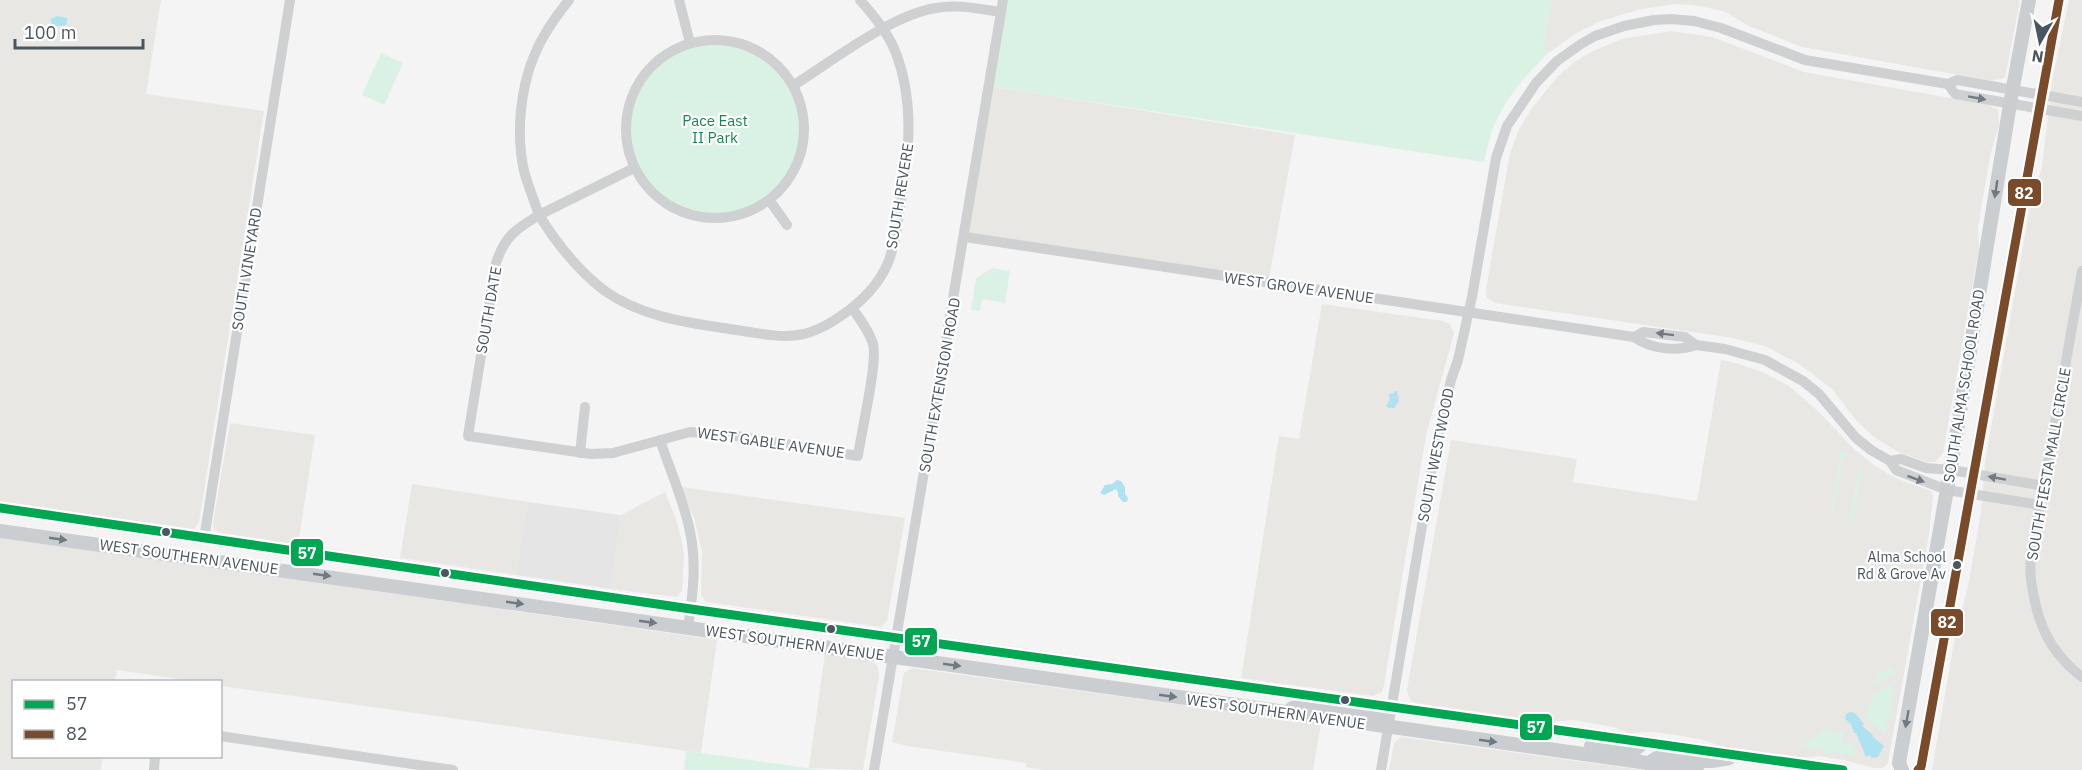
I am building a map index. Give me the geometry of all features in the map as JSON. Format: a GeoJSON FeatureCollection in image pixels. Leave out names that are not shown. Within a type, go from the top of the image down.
{"type":"FeatureCollection","features":[{"type":"Feature","properties":{"kind":"main road","name":"SOUTH ALMA SCHOOL ROAD"},"geometry":{"type":"LineString","coordinates":[[1902,770],[1899,763],[1951,470],[2029,0]]}},
{"type":"Feature","properties":{"kind":"main road","name":"SOUTH ALMA SCHOOL ROAD"},"geometry":{"type":"LineString","coordinates":[[1918,770],[1921,767],[2059,0]]}},
{"type":"Feature","properties":{"kind":"main road","name":"WEST SOUTHERN AVENUE"},"geometry":{"type":"LineString","coordinates":[[0,508],[691,609],[1843,770]]}},
{"type":"Feature","properties":{"kind":"main road","name":"WEST SOUTHERN AVENUE"},"geometry":{"type":"LineString","coordinates":[[0,531],[1697,770]]}},
{"type":"Feature","properties":{"kind":"main road"},"geometry":{"type":"LineString","coordinates":[[992,671],[1031,668],[1066,672],[1072,669],[1073,662]]}},
{"type":"Feature","properties":{"kind":"main road"},"geometry":{"type":"LineString","coordinates":[[1197,700],[1199,680]]}},
{"type":"Feature","properties":{"kind":"main road"},"geometry":{"type":"LineString","coordinates":[[1276,711],[1309,706],[1380,716],[1391,708]]}},
{"type":"Feature","properties":{"kind":"main road"},"geometry":{"type":"LineString","coordinates":[[1388,727],[1399,719],[1471,727],[1496,722]]}},
{"type":"Feature","properties":{"kind":"main road"},"geometry":{"type":"LineString","coordinates":[[1547,750],[1589,746],[1633,751],[1644,742]]}},
{"type":"Feature","properties":{"kind":"main road"},"geometry":{"type":"LineString","coordinates":[[1649,764],[1653,759],[1663,756],[1708,761],[1746,756]]}},
{"type":"Feature","properties":{"kind":"street","name":"SOUTH VINEYARD"},"geometry":{"type":"LineString","coordinates":[[204,539],[290,0]]}},
{"type":"Feature","properties":{"kind":"street"},"geometry":{"type":"LineString","coordinates":[[539,215],[524,171],[521,151],[523,101],[534,55],[569,0]]}},
{"type":"Feature","properties":{"kind":"street"},"geometry":{"type":"LineString","coordinates":[[679,0],[690,43]]}},
{"type":"Feature","properties":{"kind":"street","name":"SOUTH REVERE"},"geometry":{"type":"LineString","coordinates":[[539,215],[556,242],[586,275],[606,292],[652,314],[675,320],[784,336],[818,330],[834,322],[865,298],[887,265],[894,242],[906,177],[910,132],[909,105],[896,53],[883,28],[860,0]]}},
{"type":"Feature","properties":{"kind":"street","name":"SOUTH EXTENSION ROAD"},"geometry":{"type":"LineString","coordinates":[[874,770],[1003,0]]}},
{"type":"Feature","properties":{"kind":"street"},"geometry":{"type":"LineString","coordinates":[[794,85],[883,28],[917,13],[936,8],[974,8],[1001,12]]}},
{"type":"Feature","properties":{"kind":"street","name":"SOUTH WESTWOOD"},"geometry":{"type":"LineString","coordinates":[[1381,770],[1434,454],[1468,313],[1500,143],[1507,126],[1524,99],[1557,61],[1581,44],[1595,36],[1624,26],[1654,20],[1694,21],[1721,28],[1805,60],[1948,84]]}},
{"type":"Feature","properties":{"kind":"street"},"geometry":{"type":"LineString","coordinates":[[733,41],[775,63],[786,72],[794,85],[802,104],[805,124],[804,143],[792,177],[770,201],[740,215],[722,219],[689,214],[670,207],[658,198],[632,169],[625,140],[627,107],[633,93],[650,68],[664,56],[690,43],[733,41]]}},
{"type":"Feature","properties":{"kind":"street"},"geometry":{"type":"LineString","coordinates":[[2082,102],[1957,80],[1948,84],[1955,94],[2082,116]]}},
{"type":"Feature","properties":{"kind":"street","name":"SOUTH DATE"},"geometry":{"type":"LineString","coordinates":[[468,436],[496,263],[501,249],[515,229],[632,169]]}},
{"type":"Feature","properties":{"kind":"street"},"geometry":{"type":"LineString","coordinates":[[770,201],[787,225]]}},
{"type":"Feature","properties":{"kind":"street","name":"WEST GROVE AVENUE"},"geometry":{"type":"LineString","coordinates":[[964,237],[1634,337],[1644,344],[1683,349],[1696,345],[1749,355],[1785,370],[1803,381],[1819,394],[1856,438],[1890,461],[1896,470],[1947,490],[2040,505]]}},
{"type":"Feature","properties":{"kind":"street","name":"SOUTH FIESTA MALL CIRCLE"},"geometry":{"type":"LineString","coordinates":[[2082,271],[2040,505],[2031,576],[2038,615],[2047,639],[2065,663],[2082,676]]}},
{"type":"Feature","properties":{"kind":"street","name":"WEST GABLE AVENUE"},"geometry":{"type":"LineString","coordinates":[[468,436],[580,453],[613,453],[690,432],[731,435],[858,456],[874,347],[852,308]]}},
{"type":"Feature","properties":{"kind":"street"},"geometry":{"type":"LineString","coordinates":[[580,453],[585,407]]}},
{"type":"Feature","properties":{"kind":"street"},"geometry":{"type":"LineString","coordinates":[[660,440],[692,543],[693,588],[688,628]]}},
{"type":"Feature","properties":{"kind":"street","name":"WEST GROVE AVENUE"},"geometry":{"type":"LineString","coordinates":[[1890,461],[1901,459],[1926,468],[2044,486]]}},
{"type":"Feature","properties":{"kind":"street"},"geometry":{"type":"LineString","coordinates":[[222,736],[453,770]]}},
{"type":"Feature","properties":{"kind":"shaded area"},"geometry":{"type":"Polygon","coordinates":[[[0,0],[161,0],[146,94],[264,111],[199,522],[195,529],[0,503],[0,0]]]}},
{"type":"Feature","properties":{"kind":"shaded area"},"geometry":{"type":"Polygon","coordinates":[[[1551,0],[2020,0],[2006,73],[2004,78],[1992,81],[1802,47],[1747,25],[1726,12],[1677,4],[1641,9],[1601,21],[1575,34],[1547,54],[1543,49],[1551,0]]]}},
{"type":"Feature","properties":{"kind":"shaded area"},"geometry":{"type":"Polygon","coordinates":[[[2069,0],[2082,0],[2082,770],[1932,770],[1953,647],[1968,586],[1981,513],[1985,462],[2030,207],[2042,167],[2052,82],[2069,0]]]}},
{"type":"Feature","properties":{"kind":"shaded area"},"geometry":{"type":"Polygon","coordinates":[[[1671,31],[1712,37],[1804,72],[1989,105],[1998,110],[1999,125],[1990,156],[1978,227],[1979,249],[1943,453],[1935,462],[1927,462],[1898,452],[1874,437],[1856,420],[1832,389],[1799,364],[1765,346],[1733,338],[1495,303],[1487,298],[1486,289],[1510,153],[1519,129],[1532,108],[1559,75],[1593,51],[1622,39],[1671,31]]]}},
{"type":"Feature","properties":{"kind":"shaded area"},"geometry":{"type":"Polygon","coordinates":[[[989,86],[1295,135],[1268,284],[965,237],[989,86]]]}},
{"type":"Feature","properties":{"kind":"shaded area"},"geometry":{"type":"Polygon","coordinates":[[[1322,304],[1443,321],[1450,324],[1454,333],[1426,435],[1384,685],[1382,692],[1373,696],[1241,678],[1279,436],[1299,439],[1322,304]]]}},
{"type":"Feature","properties":{"kind":"shaded area"},"geometry":{"type":"Polygon","coordinates":[[[1721,360],[1762,372],[1789,386],[1871,463],[1895,478],[1931,491],[1933,495],[1929,534],[1888,763],[1883,768],[1874,768],[1818,756],[1802,758],[1721,746],[1700,739],[1655,732],[1629,733],[1613,727],[1573,720],[1550,722],[1415,703],[1410,700],[1407,690],[1451,440],[1577,459],[1573,482],[1697,501],[1721,360]]]}},
{"type":"Feature","properties":{"kind":"shaded area"},"geometry":{"type":"Polygon","coordinates":[[[230,423],[315,435],[298,545],[214,530],[213,523],[230,423]]]}},
{"type":"Feature","properties":{"kind":"shaded area"},"geometry":{"type":"Polygon","coordinates":[[[412,484],[528,502],[516,575],[400,558],[412,484]]]}},
{"type":"Feature","properties":{"kind":"shaded area"},"geometry":{"type":"Polygon","coordinates":[[[681,487],[905,518],[887,621],[881,627],[706,602],[701,595],[702,552],[694,518],[681,487]]]}},
{"type":"Feature","properties":{"kind":"shaded area"},"geometry":{"type":"Polygon","coordinates":[[[665,492],[682,542],[684,557],[682,591],[677,597],[611,589],[621,515],[665,492]]]}},
{"type":"Feature","properties":{"kind":"shaded area"},"geometry":{"type":"Polygon","coordinates":[[[528,502],[621,515],[611,589],[516,575],[528,502]]]}},
{"type":"Feature","properties":{"kind":"shaded area"},"geometry":{"type":"Polygon","coordinates":[[[0,537],[717,640],[701,753],[222,686],[222,680],[186,680],[117,670],[115,680],[12,680],[12,758],[103,758],[101,770],[0,770],[0,537]]]}},
{"type":"Feature","properties":{"kind":"shaded area"},"geometry":{"type":"Polygon","coordinates":[[[825,653],[867,660],[878,667],[879,676],[863,770],[809,768],[825,653]]]}},
{"type":"Feature","properties":{"kind":"shaded area"},"geometry":{"type":"Polygon","coordinates":[[[912,668],[1321,724],[1313,770],[1043,770],[1026,767],[1026,763],[907,746],[892,742],[904,673],[912,668]]]}},
{"type":"Feature","properties":{"kind":"shaded area"},"geometry":{"type":"Polygon","coordinates":[[[1401,737],[1642,770],[1389,770],[1394,743],[1401,737]]]}},
{"type":"Feature","properties":{"kind":"green space"},"geometry":{"type":"Polygon","coordinates":[[[1003,0],[1551,0],[1543,48],[1547,54],[1531,70],[1504,106],[1492,130],[1484,162],[989,86],[1003,0]]]}},
{"type":"Feature","properties":{"kind":"green space","name":"Pace East II Park"},"geometry":{"type":"Polygon","coordinates":[[[715,44],[732,45],[748,50],[775,69],[794,96],[799,112],[799,146],[794,162],[775,189],[748,208],[732,213],[715,214],[698,213],[682,208],[655,189],[636,162],[631,146],[630,129],[631,112],[636,96],[655,69],[682,50],[698,45],[715,44]]]}},
{"type":"Feature","properties":{"kind":"green space"},"geometry":{"type":"Polygon","coordinates":[[[381,53],[403,63],[384,105],[362,95],[381,53]]]}},
{"type":"Feature","properties":{"kind":"green space"},"geometry":{"type":"Polygon","coordinates":[[[992,268],[1010,271],[1005,303],[982,299],[980,311],[971,310],[976,278],[992,268]]]}},
{"type":"Feature","properties":{"kind":"green space"},"geometry":{"type":"Polygon","coordinates":[[[1841,450],[1846,452],[1832,516],[1830,516],[1841,450]]]}},
{"type":"Feature","properties":{"kind":"green space"},"geometry":{"type":"Polygon","coordinates":[[[1860,465],[1863,467],[1853,521],[1849,520],[1860,465]]]}},
{"type":"Feature","properties":{"kind":"green space"},"geometry":{"type":"Polygon","coordinates":[[[1893,668],[1892,674],[1873,687],[1879,671],[1884,672],[1893,668]]]}},
{"type":"Feature","properties":{"kind":"green space"},"geometry":{"type":"Polygon","coordinates":[[[1896,680],[1892,690],[1895,692],[1890,699],[1893,701],[1888,708],[1891,711],[1885,727],[1887,730],[1885,735],[1865,717],[1874,695],[1896,680]]]}},
{"type":"Feature","properties":{"kind":"green space"},"geometry":{"type":"Polygon","coordinates":[[[1833,729],[1835,733],[1844,731],[1842,744],[1850,743],[1854,746],[1856,755],[1851,756],[1849,753],[1840,755],[1839,752],[1824,754],[1821,748],[1800,748],[1824,730],[1833,729]]]}},
{"type":"Feature","properties":{"kind":"green space"},"geometry":{"type":"Polygon","coordinates":[[[686,751],[701,753],[821,770],[684,770],[686,751]]]}},
{"type":"Feature","properties":{"kind":"water"},"geometry":{"type":"Polygon","coordinates":[[[57,16],[67,18],[67,24],[51,26],[51,19],[57,16]]]}},
{"type":"Feature","properties":{"kind":"water"},"geometry":{"type":"Polygon","coordinates":[[[1397,391],[1399,401],[1394,408],[1389,408],[1386,406],[1390,400],[1389,394],[1397,391]]]}},
{"type":"Feature","properties":{"kind":"water"},"geometry":{"type":"Polygon","coordinates":[[[1117,480],[1121,481],[1125,487],[1127,502],[1123,502],[1116,489],[1104,495],[1100,493],[1105,485],[1117,480]]]}},
{"type":"Feature","properties":{"kind":"water"},"geometry":{"type":"Polygon","coordinates":[[[1855,713],[1864,724],[1862,726],[1884,746],[1878,757],[1872,758],[1869,755],[1866,757],[1856,733],[1845,719],[1846,714],[1855,713]]]}},
{"type":"Feature","properties":{"kind":"transit line","name":"82"},"geometry":{"type":"LineString","coordinates":[[1918,770],[1921,767],[2059,0]]}},
{"type":"Feature","properties":{"kind":"transit line","name":"57"},"geometry":{"type":"LineString","coordinates":[[0,508],[691,609],[1843,770]]}},
{"type":"Feature","properties":{"kind":"place","name":"Alma School Rd & Grove Av"},"geometry":{"type":"Point","coordinates":[1957,565]}}]}
